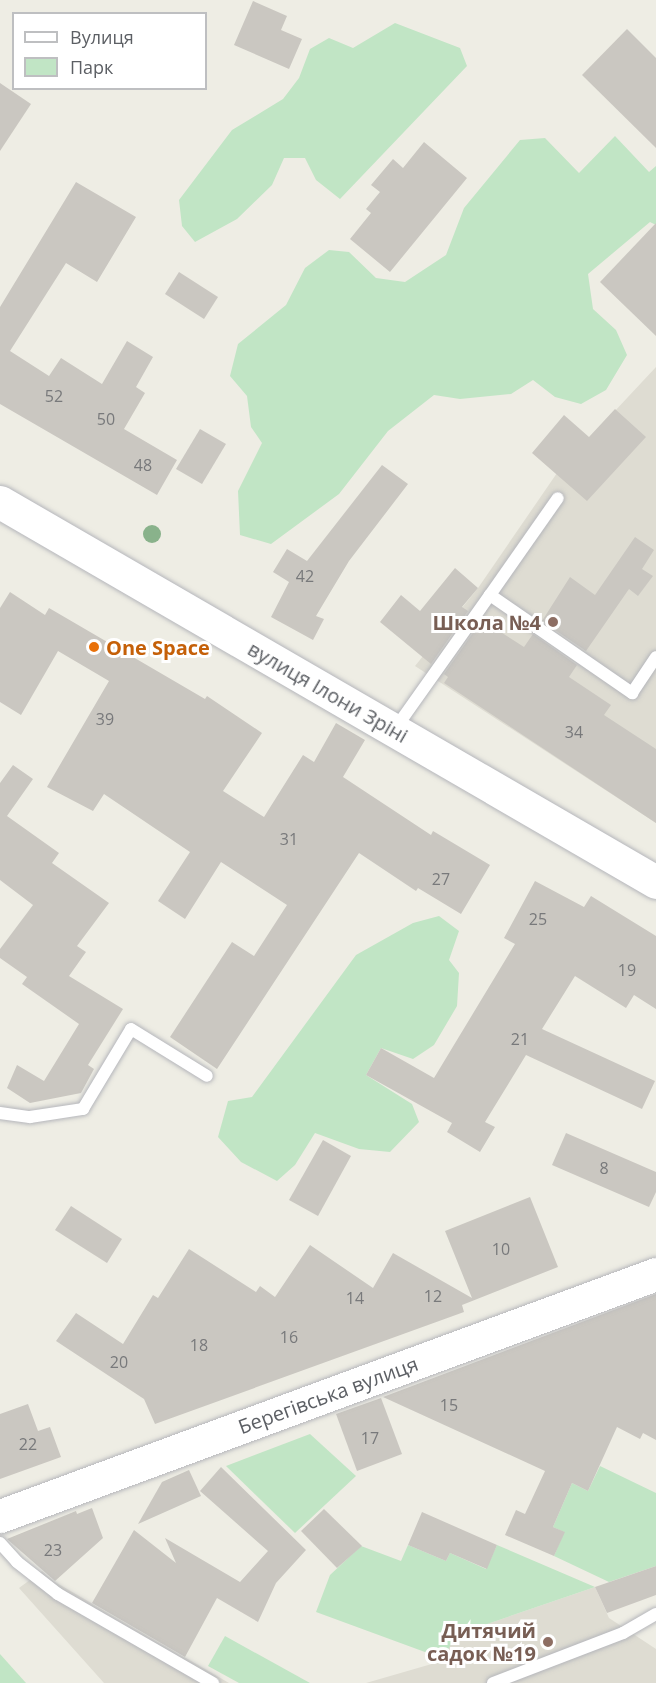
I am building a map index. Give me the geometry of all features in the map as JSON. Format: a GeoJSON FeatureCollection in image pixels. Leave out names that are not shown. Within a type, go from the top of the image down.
{"type":"FeatureCollection","features":[{"type":"Feature","properties":{"kind":"main road","name":"вулиця Ілони Зріні"},"geometry":{"type":"LineString","coordinates":[[0,502],[656,882]]}},
{"type":"Feature","properties":{"kind":"main road","name":"Берегівська вулиця"},"geometry":{"type":"LineString","coordinates":[[0,1516],[656,1274]]}},
{"type":"Feature","properties":{"kind":"lane"},"geometry":{"type":"LineString","coordinates":[[394,730],[558,498]]}},
{"type":"Feature","properties":{"kind":"lane"},"geometry":{"type":"LineString","coordinates":[[490,595],[632,693],[656,657]]}},
{"type":"Feature","properties":{"kind":"lane"},"geometry":{"type":"LineString","coordinates":[[0,1113],[30,1117],[83,1109],[131,1029],[207,1076]]}},
{"type":"Feature","properties":{"kind":"lane"},"geometry":{"type":"LineString","coordinates":[[0,1543],[58,1594],[213,1683]]}},
{"type":"Feature","properties":{"kind":"lane"},"geometry":{"type":"LineString","coordinates":[[493,1683],[623,1633],[656,1614]]}},
{"type":"Feature","properties":{"kind":"shaded area","name":"Школа №4"},"geometry":{"type":"Polygon","coordinates":[[[656,367],[656,823],[415,666],[478,588],[557,473],[656,367]]]}},
{"type":"Feature","properties":{"kind":"shaded area"},"geometry":{"type":"Polygon","coordinates":[[[42,1571],[55,1582],[229,1683],[104,1683],[19,1588],[42,1571]]]}},
{"type":"Feature","properties":{"kind":"shaded area","name":"Дитячий садок №19"},"geometry":{"type":"Polygon","coordinates":[[[595,1587],[609,1618],[656,1649],[656,1683],[366,1683],[442,1661],[455,1635],[595,1587]]]}},
{"type":"Feature","properties":{"kind":"green space"},"geometry":{"type":"Polygon","coordinates":[[[395,23],[460,48],[467,66],[340,199],[316,180],[305,158],[284,158],[272,185],[237,219],[195,242],[182,226],[179,200],[232,130],[283,99],[299,78],[310,49],[329,38],[353,48],[395,23]]]}},
{"type":"Feature","properties":{"kind":"green space"},"geometry":{"type":"Polygon","coordinates":[[[615,136],[649,172],[656,166],[656,225],[650,222],[588,274],[593,309],[616,330],[627,355],[606,390],[581,404],[555,397],[533,380],[511,394],[460,399],[434,395],[388,431],[339,494],[271,544],[240,535],[238,491],[262,443],[251,427],[247,396],[230,376],[238,344],[286,305],[305,268],[329,250],[349,252],[376,278],[405,282],[446,255],[464,208],[520,140],[545,138],[579,173],[615,136]]]}},
{"type":"Feature","properties":{"kind":"green space"},"geometry":{"type":"Polygon","coordinates":[[[439,916],[459,931],[449,960],[459,973],[457,1006],[434,1045],[413,1059],[381,1048],[366,1075],[412,1104],[419,1122],[390,1152],[359,1149],[315,1133],[295,1165],[277,1181],[241,1162],[218,1137],[228,1101],[252,1097],[356,955],[413,923],[439,916]]]}},
{"type":"Feature","properties":{"kind":"green space"},"geometry":{"type":"Polygon","coordinates":[[[310,1434],[356,1476],[295,1533],[226,1466],[310,1434]]]}},
{"type":"Feature","properties":{"kind":"green space"},"geometry":{"type":"Polygon","coordinates":[[[600,1466],[656,1493],[656,1566],[609,1582],[554,1556],[564,1532],[553,1527],[572,1483],[588,1491],[600,1466]]]}},
{"type":"Feature","properties":{"kind":"green space"},"geometry":{"type":"Polygon","coordinates":[[[408,1545],[446,1561],[450,1553],[486,1569],[497,1545],[595,1587],[455,1635],[444,1659],[316,1612],[330,1575],[361,1546],[401,1561],[408,1545]]]}},
{"type":"Feature","properties":{"kind":"green space"},"geometry":{"type":"Polygon","coordinates":[[[225,1636],[310,1683],[239,1683],[208,1666],[225,1636]]]}},
{"type":"Feature","properties":{"kind":"green space"},"geometry":{"type":"Polygon","coordinates":[[[0,1654],[26,1683],[0,1683],[0,1654]]]}},
{"type":"Feature","properties":{"kind":"building"},"geometry":{"type":"Polygon","coordinates":[[[253,1],[287,16],[281,30],[302,39],[289,69],[234,45],[253,1]]]}},
{"type":"Feature","properties":{"kind":"building"},"geometry":{"type":"Polygon","coordinates":[[[627,29],[656,58],[656,148],[582,75],[627,29]]]}},
{"type":"Feature","properties":{"kind":"building"},"geometry":{"type":"Polygon","coordinates":[[[0,83],[31,104],[0,151],[0,83]]]}},
{"type":"Feature","properties":{"kind":"building"},"geometry":{"type":"Polygon","coordinates":[[[424,142],[467,178],[390,272],[350,239],[371,213],[366,209],[380,192],[371,185],[393,159],[403,168],[424,142]]]}},
{"type":"Feature","properties":{"kind":"building"},"geometry":{"type":"Polygon","coordinates":[[[76,182],[136,217],[97,282],[66,263],[10,351],[49,376],[61,358],[102,384],[127,341],[153,357],[136,387],[145,393],[124,429],[177,460],[157,495],[0,404],[0,307],[76,182]]]}},
{"type":"Feature","properties":{"kind":"building"},"geometry":{"type":"Polygon","coordinates":[[[656,223],[656,336],[600,282],[656,223]]]}},
{"type":"Feature","properties":{"kind":"building"},"geometry":{"type":"Polygon","coordinates":[[[179,272],[218,297],[204,319],[165,294],[179,272]]]}},
{"type":"Feature","properties":{"kind":"building"},"geometry":{"type":"Polygon","coordinates":[[[615,409],[646,437],[587,501],[532,453],[564,415],[589,437],[615,409]]]}},
{"type":"Feature","properties":{"kind":"building"},"geometry":{"type":"Polygon","coordinates":[[[200,429],[226,444],[202,484],[176,469],[200,429]]]}},
{"type":"Feature","properties":{"kind":"building"},"geometry":{"type":"Polygon","coordinates":[[[382,465],[408,484],[349,561],[316,616],[324,619],[313,640],[271,617],[289,582],[273,572],[287,549],[307,561],[382,465]]]}},
{"type":"Feature","properties":{"kind":"building"},"geometry":{"type":"Polygon","coordinates":[[[635,537],[654,550],[642,569],[653,576],[638,596],[629,589],[586,651],[542,621],[570,577],[595,595],[635,537]]]}},
{"type":"Feature","properties":{"kind":"building"},"geometry":{"type":"Polygon","coordinates":[[[455,568],[478,588],[462,607],[468,611],[431,664],[380,622],[401,595],[420,611],[455,568]]]}},
{"type":"Feature","properties":{"kind":"building"},"geometry":{"type":"Polygon","coordinates":[[[10,592],[45,615],[49,608],[205,699],[207,696],[262,733],[223,791],[264,817],[303,755],[314,762],[336,723],[365,740],[343,777],[431,835],[433,831],[490,865],[461,914],[418,888],[416,891],[359,853],[217,1069],[170,1037],[232,942],[254,956],[287,905],[221,862],[185,919],[158,901],[190,852],[104,794],[93,811],[47,787],[109,681],[58,651],[21,715],[0,702],[0,608],[10,592]]]}},
{"type":"Feature","properties":{"kind":"building"},"geometry":{"type":"Polygon","coordinates":[[[482,620],[524,647],[533,634],[577,665],[569,677],[611,705],[604,715],[656,749],[656,823],[444,683],[448,677],[444,674],[482,620]]]}},
{"type":"Feature","properties":{"kind":"building"},"geometry":{"type":"Polygon","coordinates":[[[13,765],[33,779],[7,816],[59,853],[52,863],[109,903],[77,946],[86,952],[69,976],[123,1009],[88,1065],[94,1069],[81,1093],[30,1103],[7,1088],[17,1065],[44,1081],[79,1024],[22,984],[27,977],[0,958],[0,949],[33,905],[0,880],[0,783],[13,765]]]}},
{"type":"Feature","properties":{"kind":"building"},"geometry":{"type":"Polygon","coordinates":[[[535,881],[584,907],[591,896],[656,936],[656,1009],[634,995],[626,1008],[575,976],[542,1029],[655,1081],[642,1109],[526,1055],[485,1122],[495,1127],[480,1152],[447,1132],[452,1123],[366,1075],[381,1048],[434,1078],[515,944],[504,938],[535,881]]]}},
{"type":"Feature","properties":{"kind":"building"},"geometry":{"type":"Polygon","coordinates":[[[566,1133],[656,1172],[656,1192],[649,1207],[552,1165],[566,1133]]]}},
{"type":"Feature","properties":{"kind":"building"},"geometry":{"type":"Polygon","coordinates":[[[323,1140],[351,1156],[318,1216],[289,1200],[323,1140]]]}},
{"type":"Feature","properties":{"kind":"building"},"geometry":{"type":"Polygon","coordinates":[[[530,1197],[558,1267],[462,1305],[464,1312],[155,1424],[144,1399],[56,1341],[76,1313],[123,1344],[153,1295],[158,1298],[189,1249],[256,1292],[260,1286],[275,1297],[310,1245],[373,1288],[393,1253],[472,1298],[445,1231],[530,1197]]]}},
{"type":"Feature","properties":{"kind":"building"},"geometry":{"type":"Polygon","coordinates":[[[71,1206],[122,1239],[107,1263],[55,1230],[71,1206]]]}},
{"type":"Feature","properties":{"kind":"building"},"geometry":{"type":"Polygon","coordinates":[[[656,1294],[656,1440],[643,1433],[640,1439],[617,1427],[588,1491],[572,1483],[553,1527],[565,1532],[554,1556],[505,1535],[516,1510],[525,1514],[545,1471],[383,1397],[656,1294]]]}},
{"type":"Feature","properties":{"kind":"building"},"geometry":{"type":"Polygon","coordinates":[[[381,1398],[402,1454],[357,1471],[336,1414],[381,1398]]]}},
{"type":"Feature","properties":{"kind":"building"},"geometry":{"type":"Polygon","coordinates":[[[28,1404],[38,1431],[50,1427],[61,1457],[0,1479],[0,1414],[28,1404]]]}},
{"type":"Feature","properties":{"kind":"building"},"geometry":{"type":"Polygon","coordinates":[[[221,1467],[306,1550],[276,1583],[258,1622],[217,1598],[185,1657],[92,1603],[134,1530],[176,1563],[165,1538],[240,1582],[268,1551],[200,1491],[221,1467]]]}},
{"type":"Feature","properties":{"kind":"building"},"geometry":{"type":"Polygon","coordinates":[[[189,1470],[201,1496],[138,1524],[162,1482],[189,1470]]]}},
{"type":"Feature","properties":{"kind":"building"},"geometry":{"type":"Polygon","coordinates":[[[92,1508],[103,1538],[55,1581],[7,1539],[76,1511],[77,1514],[92,1508]]]}},
{"type":"Feature","properties":{"kind":"building"},"geometry":{"type":"Polygon","coordinates":[[[324,1509],[362,1546],[337,1568],[301,1531],[324,1509]]]}},
{"type":"Feature","properties":{"kind":"building"},"geometry":{"type":"Polygon","coordinates":[[[422,1512],[497,1545],[487,1569],[450,1553],[446,1561],[408,1545],[422,1512]]]}},
{"type":"Feature","properties":{"kind":"building"},"geometry":{"type":"Polygon","coordinates":[[[656,1566],[656,1595],[607,1613],[595,1587],[656,1566]]]}},
{"type":"Feature","properties":{"kind":"place","name":"Школа №4"},"geometry":{"type":"Point","coordinates":[553,622]}},
{"type":"Feature","properties":{"kind":"place","name":"One Space"},"geometry":{"type":"Point","coordinates":[94,647]}},
{"type":"Feature","properties":{"kind":"place","name":"Дитячий садок №19"},"geometry":{"type":"Point","coordinates":[548,1642]}}]}
